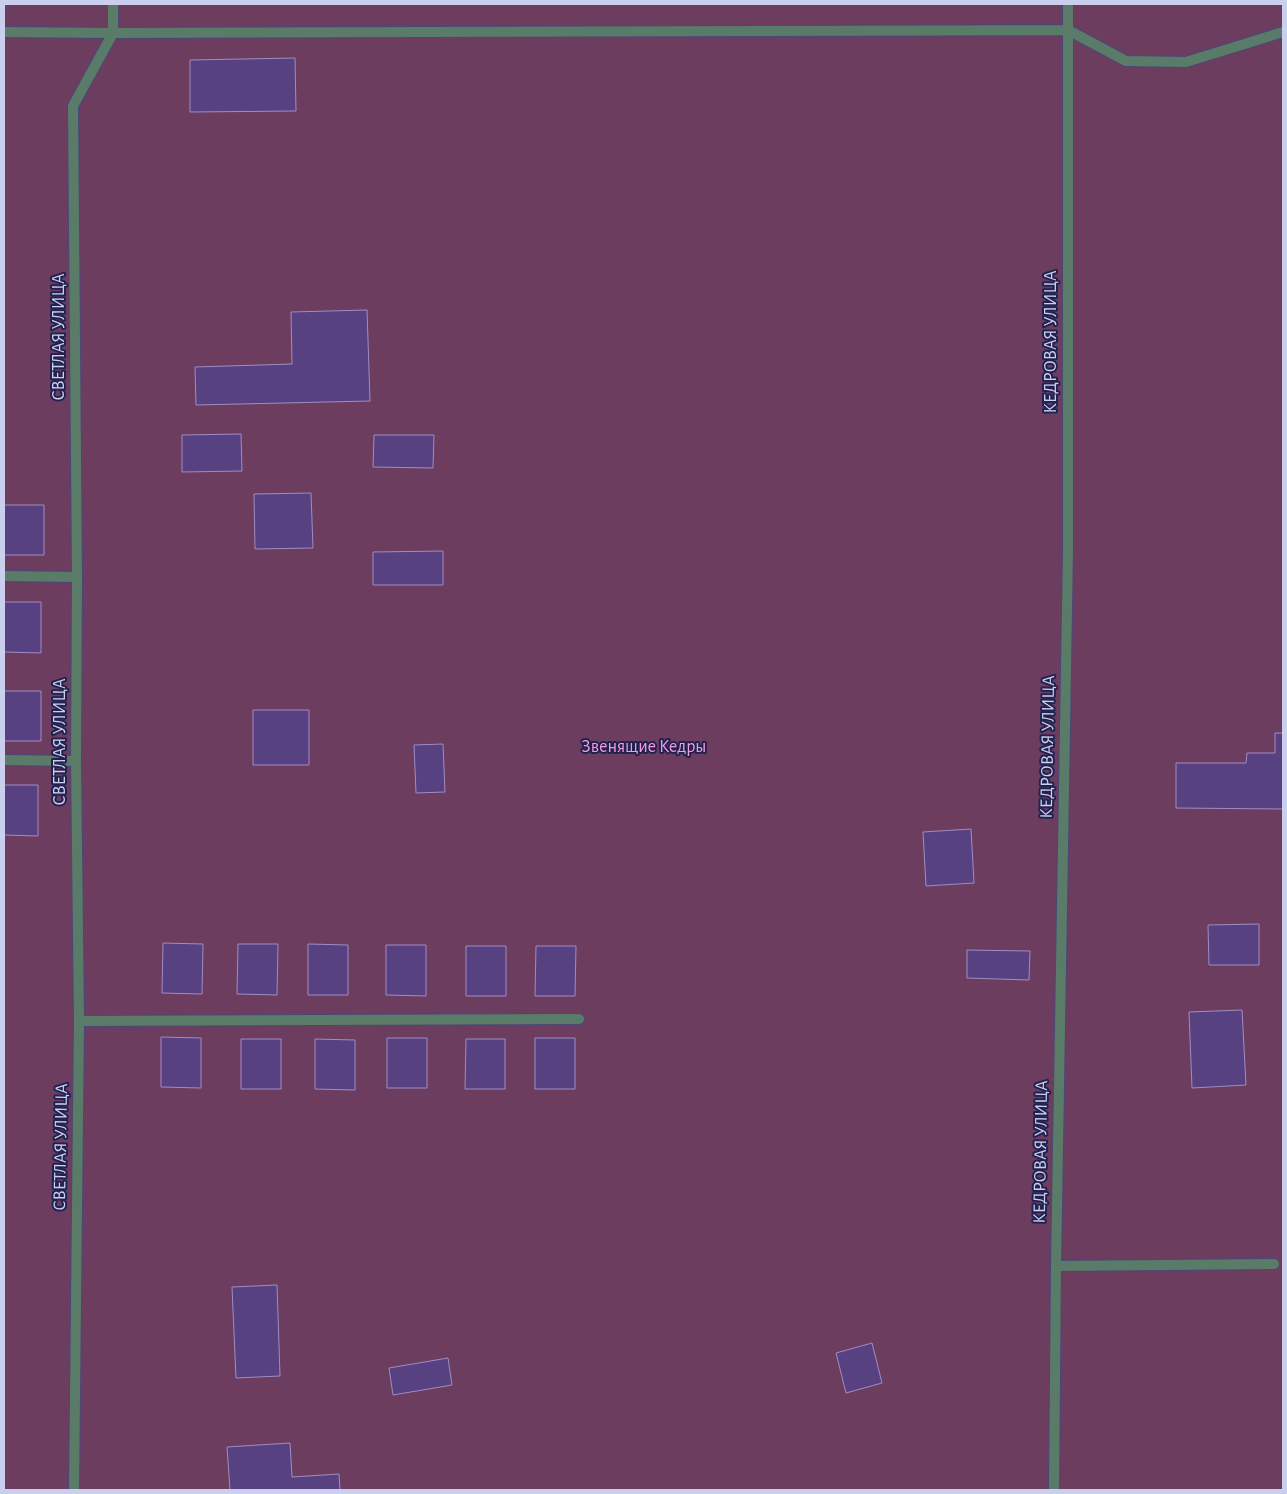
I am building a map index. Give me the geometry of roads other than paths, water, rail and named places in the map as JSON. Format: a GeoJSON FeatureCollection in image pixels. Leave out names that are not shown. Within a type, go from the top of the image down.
{"type":"FeatureCollection","features":[{"type":"Feature","properties":{"kind":"street","name":"СВЕТЛАЯ УЛИЦА"},"geometry":{"type":"LineString","coordinates":[[74,1490],[79,1021],[76,761],[77,577],[74,106],[113,33],[113,4]]}},
{"type":"Feature","properties":{"kind":"street","name":"КЕДРОВАЯ УЛИЦА"},"geometry":{"type":"LineString","coordinates":[[1054,1490],[1068,549],[1068,4]]}},
{"type":"Feature","properties":{"kind":"street"},"geometry":{"type":"LineString","coordinates":[[4,32],[1068,30],[1126,61],[1186,62],[1283,32]]}},
{"type":"Feature","properties":{"kind":"street"},"geometry":{"type":"LineString","coordinates":[[4,576],[77,577]]}},
{"type":"Feature","properties":{"kind":"street"},"geometry":{"type":"LineString","coordinates":[[4,760],[76,761]]}},
{"type":"Feature","properties":{"kind":"street"},"geometry":{"type":"LineString","coordinates":[[79,1021],[579,1019]]}},
{"type":"Feature","properties":{"kind":"street"},"geometry":{"type":"LineString","coordinates":[[1056,1266],[1274,1264]]}},
{"type":"Feature","properties":{"kind":"park label","name":"Звенящие Кедры"},"geometry":{"type":"Point","coordinates":[644,747]}}]}
